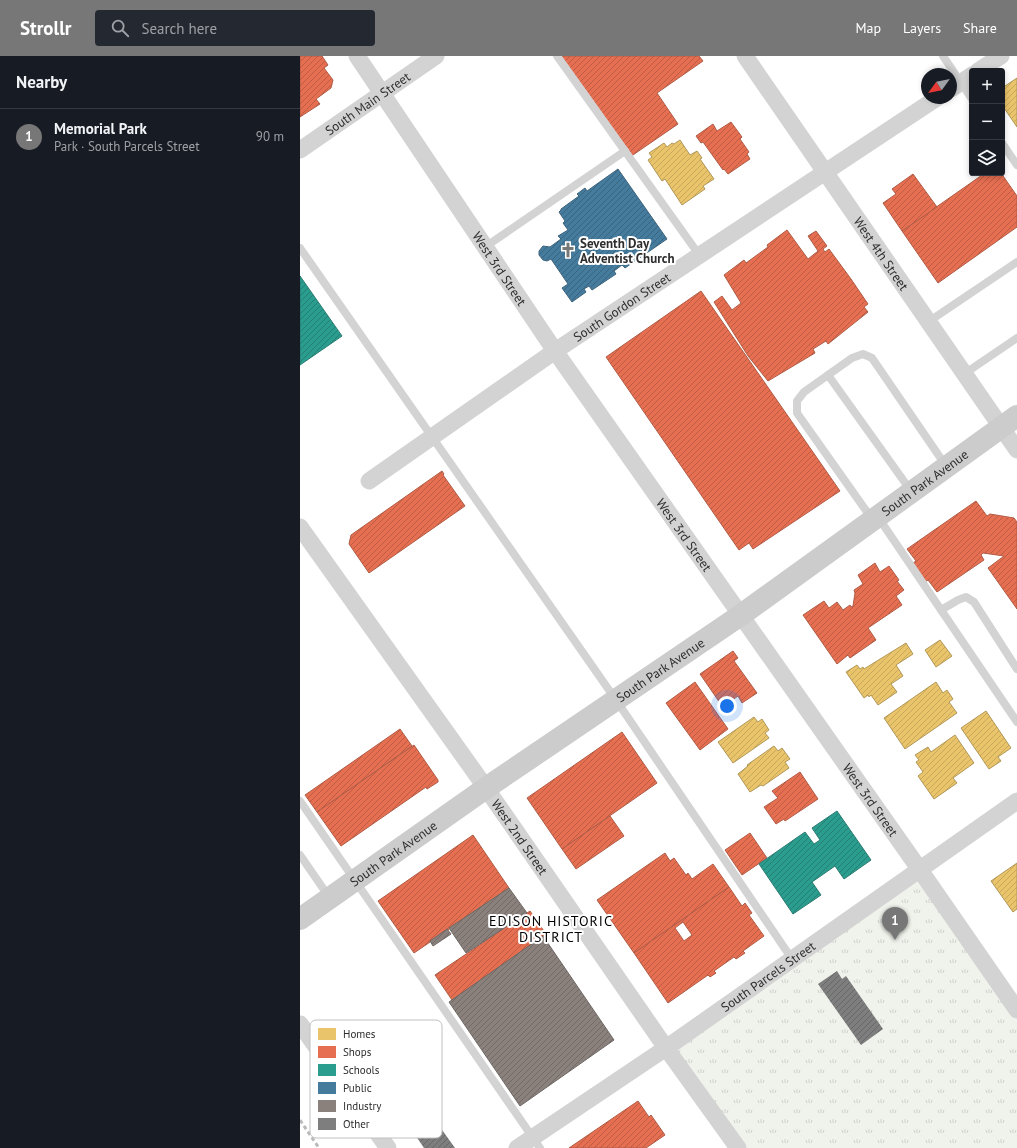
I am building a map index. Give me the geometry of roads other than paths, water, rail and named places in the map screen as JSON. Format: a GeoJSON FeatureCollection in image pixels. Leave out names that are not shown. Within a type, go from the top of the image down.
{"type":"FeatureCollection","features":[{"type":"Feature","properties":{"kind":"street","name":"West 3rd Street"},"geometry":{"type":"LineString","coordinates":[[357,56],[555,351],[1017,1010]]}},
{"type":"Feature","properties":{"kind":"street","name":"South Main Street"},"geometry":{"type":"LineString","coordinates":[[300,150],[436,56]]}},
{"type":"Feature","properties":{"kind":"street","name":"West 4th Street"},"geometry":{"type":"LineString","coordinates":[[745,56],[964,374],[1009,421],[1017,450]]}},
{"type":"Feature","properties":{"kind":"street"},"geometry":{"type":"LineString","coordinates":[[983,68],[1001,56]]}},
{"type":"Feature","properties":{"kind":"street","name":"South Gordon Street"},"geometry":{"type":"LineString","coordinates":[[369,481],[555,351],[928,104]]}},
{"type":"Feature","properties":{"kind":"street","name":"South Park Avenue"},"geometry":{"type":"LineString","coordinates":[[300,919],[486,788],[741,616],[1009,421]]}},
{"type":"Feature","properties":{"kind":"street","name":"West 2nd Street"},"geometry":{"type":"LineString","coordinates":[[300,527],[486,788],[666,1048],[738,1148]]}},
{"type":"Feature","properties":{"kind":"street","name":"South Parcels Street"},"geometry":{"type":"LineString","coordinates":[[517,1148],[536,1143],[666,1048],[1017,801]]}},
{"type":"Feature","properties":{"kind":"street"},"geometry":{"type":"LineString","coordinates":[[300,1024],[310,1038]]}},
{"type":"Feature","properties":{"kind":"street"},"geometry":{"type":"LineString","coordinates":[[381,1138],[388,1148]]}},
{"type":"Feature","properties":{"kind":"lane"},"geometry":{"type":"LineString","coordinates":[[557,56],[700,256]]}},
{"type":"Feature","properties":{"kind":"lane"},"geometry":{"type":"LineString","coordinates":[[943,56],[969,94]]}},
{"type":"Feature","properties":{"kind":"lane"},"geometry":{"type":"LineString","coordinates":[[1005,147],[1017,165]]}},
{"type":"Feature","properties":{"kind":"lane"},"geometry":{"type":"LineString","coordinates":[[485,247],[625,151]]}},
{"type":"Feature","properties":{"kind":"lane"},"geometry":{"type":"LineString","coordinates":[[300,248],[616,700],[792,959]]}},
{"type":"Feature","properties":{"kind":"lane"},"geometry":{"type":"LineString","coordinates":[[928,322],[1017,262]]}},
{"type":"Feature","properties":{"kind":"lane"},"geometry":{"type":"LineString","coordinates":[[964,374],[1017,338]]}},
{"type":"Feature","properties":{"kind":"lane"},"geometry":{"type":"LineString","coordinates":[[946,466],[872,358],[863,354],[852,358],[804,392],[797,401],[797,414],[875,518],[941,610],[1017,722]]}},
{"type":"Feature","properties":{"kind":"lane"},"geometry":{"type":"LineString","coordinates":[[828,375],[911,492]]}},
{"type":"Feature","properties":{"kind":"lane"},"geometry":{"type":"LineString","coordinates":[[941,610],[966,597],[974,602],[1017,669]]}},
{"type":"Feature","properties":{"kind":"lane"},"geometry":{"type":"LineString","coordinates":[[300,801],[536,1143]]}},
{"type":"Feature","properties":{"kind":"lane"},"geometry":{"type":"LineString","coordinates":[[300,855],[330,898]]}},
{"type":"Feature","properties":{"kind":"railway"},"geometry":{"type":"LineString","coordinates":[[300,1120],[310,1135]]}},
{"type":"Feature","properties":{"kind":"railway"},"geometry":{"type":"LineString","coordinates":[[312,1138],[319,1148]]}},
{"type":"Feature","properties":{"kind":"place","name":"Seventh Day Adventist Church"},"geometry":{"type":"Point","coordinates":[568,250]}},
{"type":"Feature","properties":{"kind":"place","name":"Memorial Park"},"geometry":{"type":"Point","coordinates":[895,940]}},
{"type":"Feature","properties":{"kind":"district","name":"EDISON HISTORIC DISTRICT"},"geometry":{"type":"Point","coordinates":[551,930]}}]}
